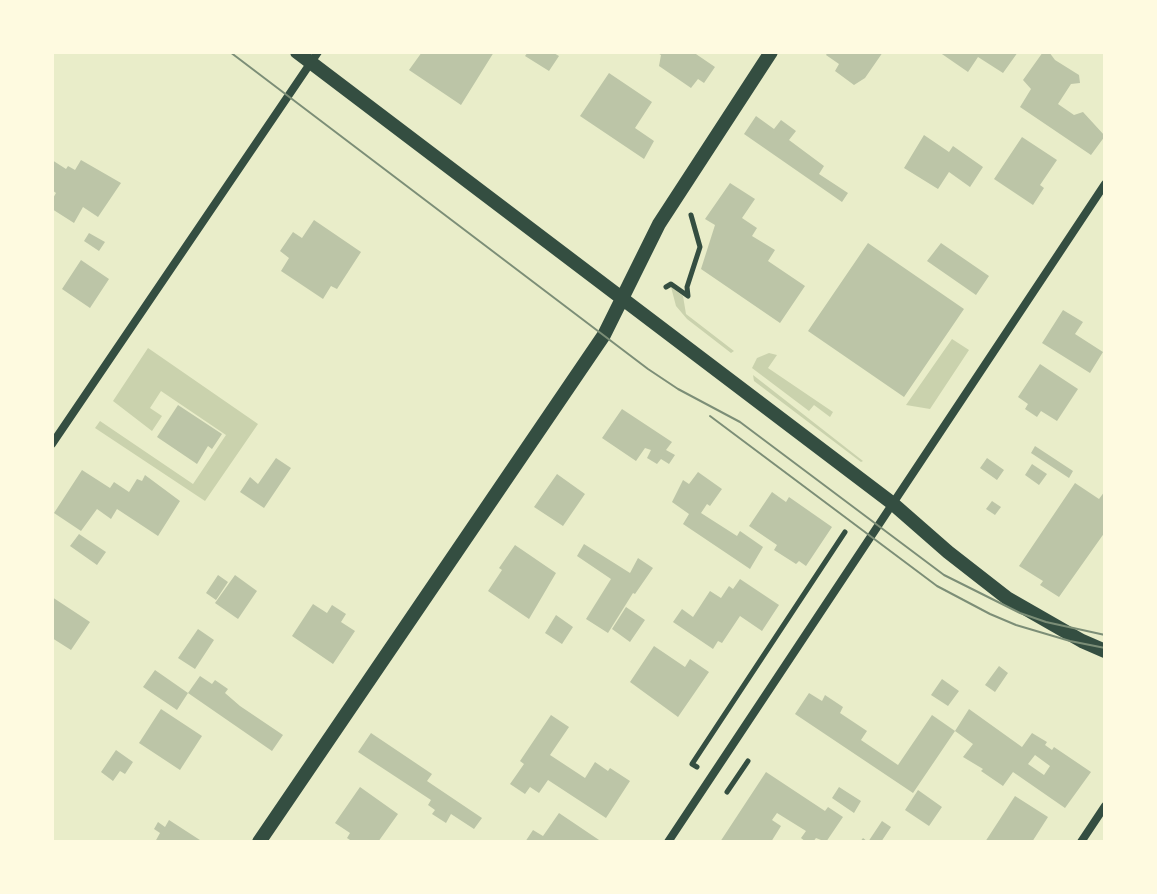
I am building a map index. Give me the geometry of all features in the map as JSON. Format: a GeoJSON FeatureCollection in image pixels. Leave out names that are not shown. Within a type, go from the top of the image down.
{"type":"FeatureCollection","features":[{"type":"Feature","properties":{"kind":"street"},"geometry":{"type":"LineString","coordinates":[[297,52],[315,57],[621,298],[892,503],[1007,598],[1105,651]]}},
{"type":"Feature","properties":{"kind":"street"},"geometry":{"type":"LineString","coordinates":[[259,842],[604,335],[636,265],[675,196],[771,52]]}},
{"type":"Feature","properties":{"kind":"street"},"geometry":{"type":"LineString","coordinates":[[52,444],[315,57]]}},
{"type":"Feature","properties":{"kind":"street"},"geometry":{"type":"LineString","coordinates":[[668,842],[1105,184]]}},
{"type":"Feature","properties":{"kind":"street"},"geometry":{"type":"LineString","coordinates":[[1081,842],[1105,806]]}},
{"type":"Feature","properties":{"kind":"path"},"geometry":{"type":"LineString","coordinates":[[666,287],[671,284],[688,296],[687,287],[700,247],[690,205]]}},
{"type":"Feature","properties":{"kind":"green space"},"geometry":{"type":"Polygon","coordinates":[[[671,287],[683,296],[686,314],[734,351],[731,353],[687,319],[676,306],[671,287]]]}},
{"type":"Feature","properties":{"kind":"green space"},"geometry":{"type":"Polygon","coordinates":[[[952,339],[969,350],[930,409],[906,405],[952,339]]]}},
{"type":"Feature","properties":{"kind":"green space"},"geometry":{"type":"Polygon","coordinates":[[[148,348],[258,424],[205,501],[95,428],[100,421],[193,484],[226,435],[161,391],[150,408],[162,416],[152,431],[113,401],[148,348]]]}},
{"type":"Feature","properties":{"kind":"green space"},"geometry":{"type":"Polygon","coordinates":[[[769,353],[777,355],[768,368],[833,412],[830,417],[814,405],[809,411],[752,368],[757,358],[769,353]]]}},
{"type":"Feature","properties":{"kind":"green space"},"geometry":{"type":"Polygon","coordinates":[[[753,375],[863,461],[754,381],[753,375]]]}},
{"type":"Feature","properties":{"kind":"building"},"geometry":{"type":"Polygon","coordinates":[[[422,52],[494,52],[461,105],[409,70],[422,52]]]}},
{"type":"Feature","properties":{"kind":"building"},"geometry":{"type":"Polygon","coordinates":[[[528,52],[552,52],[559,56],[549,71],[525,56],[528,52]]]}},
{"type":"Feature","properties":{"kind":"building"},"geometry":{"type":"Polygon","coordinates":[[[656,52],[693,52],[715,67],[704,83],[698,79],[691,88],[659,66],[661,55],[656,52]]]}},
{"type":"Feature","properties":{"kind":"building"},"geometry":{"type":"Polygon","coordinates":[[[828,52],[883,52],[865,78],[854,85],[835,71],[839,64],[826,55],[828,52]]]}},
{"type":"Feature","properties":{"kind":"building"},"geometry":{"type":"Polygon","coordinates":[[[939,52],[1018,52],[1003,73],[978,57],[968,72],[939,52]]]}},
{"type":"Feature","properties":{"kind":"building"},"geometry":{"type":"Polygon","coordinates":[[[1043,52],[1049,52],[1055,60],[1079,75],[1080,83],[1071,84],[1058,104],[1074,115],[1083,112],[1105,136],[1091,155],[1020,107],[1031,89],[1023,80],[1043,52]]]}},
{"type":"Feature","properties":{"kind":"building"},"geometry":{"type":"Polygon","coordinates":[[[609,73],[652,102],[635,128],[654,141],[644,159],[580,116],[609,73]]]}},
{"type":"Feature","properties":{"kind":"building"},"geometry":{"type":"Polygon","coordinates":[[[756,116],[774,129],[781,120],[796,131],[789,140],[824,166],[819,174],[848,193],[842,202],[744,134],[756,116]]]}},
{"type":"Feature","properties":{"kind":"building"},"geometry":{"type":"Polygon","coordinates":[[[924,135],[949,152],[953,146],[983,167],[970,187],[949,172],[938,189],[904,168],[924,135]]]}},
{"type":"Feature","properties":{"kind":"building"},"geometry":{"type":"Polygon","coordinates":[[[1022,137],[1057,160],[1040,185],[1044,188],[1033,205],[994,179],[1022,137]]]}},
{"type":"Feature","properties":{"kind":"building"},"geometry":{"type":"Polygon","coordinates":[[[52,160],[66,169],[68,166],[75,170],[81,160],[121,183],[98,217],[83,207],[74,223],[52,209],[56,193],[52,190],[52,160]]]}},
{"type":"Feature","properties":{"kind":"building"},"geometry":{"type":"Polygon","coordinates":[[[730,183],[755,199],[742,218],[757,228],[752,236],[775,250],[768,261],[805,286],[780,323],[701,269],[715,225],[705,219],[730,183]]]}},
{"type":"Feature","properties":{"kind":"building"},"geometry":{"type":"Polygon","coordinates":[[[314,220],[361,252],[337,289],[331,286],[323,299],[281,271],[289,258],[280,251],[293,232],[302,238],[314,220]]]}},
{"type":"Feature","properties":{"kind":"building"},"geometry":{"type":"Polygon","coordinates":[[[89,233],[105,242],[99,251],[84,241],[89,233]]]}},
{"type":"Feature","properties":{"kind":"building"},"geometry":{"type":"Polygon","coordinates":[[[868,243],[964,309],[904,397],[808,331],[868,243]]]}},
{"type":"Feature","properties":{"kind":"building"},"geometry":{"type":"Polygon","coordinates":[[[941,243],[989,276],[976,295],[927,261],[941,243]]]}},
{"type":"Feature","properties":{"kind":"building"},"geometry":{"type":"Polygon","coordinates":[[[81,260],[109,279],[90,308],[62,289],[81,260]]]}},
{"type":"Feature","properties":{"kind":"building"},"geometry":{"type":"Polygon","coordinates":[[[1063,310],[1083,322],[1075,334],[1103,352],[1090,373],[1042,343],[1063,310]]]}},
{"type":"Feature","properties":{"kind":"building"},"geometry":{"type":"Polygon","coordinates":[[[1040,364],[1078,389],[1057,421],[1041,411],[1037,417],[1025,409],[1028,404],[1018,397],[1040,364]]]}},
{"type":"Feature","properties":{"kind":"building"},"geometry":{"type":"Polygon","coordinates":[[[178,405],[222,434],[212,449],[208,446],[197,464],[157,437],[178,405]]]}},
{"type":"Feature","properties":{"kind":"building"},"geometry":{"type":"Polygon","coordinates":[[[622,409],[672,442],[666,450],[675,455],[669,464],[661,459],[657,464],[647,458],[651,450],[645,448],[636,461],[602,438],[622,409]]]}},
{"type":"Feature","properties":{"kind":"building"},"geometry":{"type":"Polygon","coordinates":[[[1035,446],[1073,471],[1069,478],[1031,453],[1035,446]]]}},
{"type":"Feature","properties":{"kind":"building"},"geometry":{"type":"Polygon","coordinates":[[[276,458],[291,468],[264,508],[240,492],[250,477],[258,484],[276,458]]]}},
{"type":"Feature","properties":{"kind":"building"},"geometry":{"type":"Polygon","coordinates":[[[987,458],[1004,470],[997,480],[980,468],[987,458]]]}},
{"type":"Feature","properties":{"kind":"building"},"geometry":{"type":"Polygon","coordinates":[[[1032,464],[1047,474],[1039,485],[1025,475],[1032,464]]]}},
{"type":"Feature","properties":{"kind":"building"},"geometry":{"type":"Polygon","coordinates":[[[82,470],[110,488],[114,482],[129,492],[137,479],[142,481],[145,475],[180,501],[158,536],[117,509],[111,519],[97,509],[81,531],[54,513],[82,470]]]}},
{"type":"Feature","properties":{"kind":"building"},"geometry":{"type":"Polygon","coordinates":[[[698,472],[722,489],[701,513],[737,536],[740,531],[763,547],[750,569],[683,524],[689,514],[672,502],[683,480],[689,484],[698,472]]]}},
{"type":"Feature","properties":{"kind":"building"},"geometry":{"type":"Polygon","coordinates":[[[557,474],[585,494],[563,526],[534,507],[557,474]]]}},
{"type":"Feature","properties":{"kind":"building"},"geometry":{"type":"Polygon","coordinates":[[[1075,483],[1099,499],[1105,491],[1105,532],[1059,597],[1040,585],[1043,581],[1019,566],[1075,483]]]}},
{"type":"Feature","properties":{"kind":"building"},"geometry":{"type":"Polygon","coordinates":[[[772,492],[786,502],[789,497],[832,527],[806,566],[799,561],[796,564],[774,550],[777,545],[749,526],[772,492]]]}},
{"type":"Feature","properties":{"kind":"building"},"geometry":{"type":"Polygon","coordinates":[[[992,501],[1001,507],[995,515],[986,509],[992,501]]]}},
{"type":"Feature","properties":{"kind":"building"},"geometry":{"type":"Polygon","coordinates":[[[79,534],[106,552],[97,565],[70,546],[79,534]]]}},
{"type":"Feature","properties":{"kind":"building"},"geometry":{"type":"Polygon","coordinates":[[[584,544],[630,573],[638,558],[653,568],[608,633],[586,619],[611,579],[577,556],[584,544]]]}},
{"type":"Feature","properties":{"kind":"building"},"geometry":{"type":"Polygon","coordinates":[[[515,545],[556,573],[529,619],[488,591],[515,545]]]}},
{"type":"Feature","properties":{"kind":"building"},"geometry":{"type":"Polygon","coordinates":[[[218,575],[228,582],[216,600],[206,593],[218,575]]]}},
{"type":"Feature","properties":{"kind":"building"},"geometry":{"type":"Polygon","coordinates":[[[235,575],[257,591],[238,619],[215,603],[235,575]]]}},
{"type":"Feature","properties":{"kind":"building"},"geometry":{"type":"Polygon","coordinates":[[[740,579],[779,605],[762,631],[740,616],[722,643],[718,641],[713,649],[673,622],[682,609],[693,617],[710,591],[721,598],[729,586],[733,589],[740,579]]]}},
{"type":"Feature","properties":{"kind":"building"},"geometry":{"type":"Polygon","coordinates":[[[52,597],[90,622],[71,650],[52,638],[52,597]]]}},
{"type":"Feature","properties":{"kind":"building"},"geometry":{"type":"Polygon","coordinates":[[[313,604],[327,613],[332,605],[346,614],[341,622],[355,631],[333,664],[292,636],[313,604]]]}},
{"type":"Feature","properties":{"kind":"building"},"geometry":{"type":"Polygon","coordinates":[[[626,607],[645,620],[630,642],[612,629],[626,607]]]}},
{"type":"Feature","properties":{"kind":"building"},"geometry":{"type":"Polygon","coordinates":[[[556,615],[573,627],[562,644],[545,633],[556,615]]]}},
{"type":"Feature","properties":{"kind":"building"},"geometry":{"type":"Polygon","coordinates":[[[198,629],[214,640],[195,669],[178,658],[198,629]]]}},
{"type":"Feature","properties":{"kind":"building"},"geometry":{"type":"Polygon","coordinates":[[[654,646],[685,667],[690,659],[709,672],[678,717],[630,682],[654,646]]]}},
{"type":"Feature","properties":{"kind":"building"},"geometry":{"type":"Polygon","coordinates":[[[999,666],[1008,673],[995,692],[985,685],[999,666]]]}},
{"type":"Feature","properties":{"kind":"building"},"geometry":{"type":"Polygon","coordinates":[[[155,670],[188,693],[177,710],[143,687],[155,670]]]}},
{"type":"Feature","properties":{"kind":"building"},"geometry":{"type":"Polygon","coordinates":[[[200,676],[212,684],[215,680],[228,689],[225,693],[240,706],[283,735],[272,751],[188,693],[200,676]]]}},
{"type":"Feature","properties":{"kind":"building"},"geometry":{"type":"Polygon","coordinates":[[[942,679],[959,691],[948,706],[931,695],[942,679]]]}},
{"type":"Feature","properties":{"kind":"building"},"geometry":{"type":"Polygon","coordinates":[[[809,693],[822,701],[825,695],[843,707],[840,713],[867,731],[861,740],[898,765],[932,715],[955,731],[913,793],[795,714],[809,693]]]}},
{"type":"Feature","properties":{"kind":"building"},"geometry":{"type":"Polygon","coordinates":[[[161,709],[202,736],[180,770],[139,743],[161,709]]]}},
{"type":"Feature","properties":{"kind":"building"},"geometry":{"type":"Polygon","coordinates":[[[969,709],[1022,747],[1032,733],[1047,742],[1045,745],[1052,750],[1054,747],[1091,772],[1065,808],[1013,772],[1003,786],[981,771],[983,769],[963,757],[973,744],[955,731],[969,709]],[[1035,755],[1028,764],[1044,775],[1050,766],[1035,755]]]}},
{"type":"Feature","properties":{"kind":"building"},"geometry":{"type":"Polygon","coordinates":[[[551,715],[569,727],[550,755],[585,778],[595,762],[630,781],[606,818],[548,780],[539,793],[530,787],[525,794],[510,784],[524,764],[520,761],[551,715]]]}},
{"type":"Feature","properties":{"kind":"building"},"geometry":{"type":"Polygon","coordinates":[[[371,733],[432,774],[427,781],[482,818],[474,829],[451,814],[446,823],[432,814],[435,810],[428,805],[431,800],[358,752],[371,733]]]}},
{"type":"Feature","properties":{"kind":"building"},"geometry":{"type":"Polygon","coordinates":[[[116,750],[133,762],[125,774],[120,771],[113,781],[101,772],[116,750]]]}},
{"type":"Feature","properties":{"kind":"building"},"geometry":{"type":"Polygon","coordinates":[[[766,772],[825,811],[828,807],[843,817],[826,842],[816,838],[813,842],[806,842],[801,838],[806,831],[777,813],[772,820],[781,826],[771,842],[720,842],[766,772]]]}},
{"type":"Feature","properties":{"kind":"building"},"geometry":{"type":"Polygon","coordinates":[[[360,787],[398,814],[378,842],[353,842],[347,838],[350,833],[335,823],[360,787]]]}},
{"type":"Feature","properties":{"kind":"building"},"geometry":{"type":"Polygon","coordinates":[[[839,787],[861,801],[854,813],[832,798],[839,787]]]}},
{"type":"Feature","properties":{"kind":"building"},"geometry":{"type":"Polygon","coordinates":[[[918,790],[942,807],[929,826],[905,810],[918,790]]]}},
{"type":"Feature","properties":{"kind":"building"},"geometry":{"type":"Polygon","coordinates":[[[1015,796],[1048,817],[1032,842],[985,842],[1015,796]]]}},
{"type":"Feature","properties":{"kind":"building"},"geometry":{"type":"Polygon","coordinates":[[[559,813],[602,842],[525,842],[533,830],[543,836],[559,813]]]}},
{"type":"Feature","properties":{"kind":"building"},"geometry":{"type":"Polygon","coordinates":[[[169,820],[203,842],[155,842],[160,833],[154,829],[158,822],[165,827],[169,820]]]}},
{"type":"Feature","properties":{"kind":"building"},"geometry":{"type":"Polygon","coordinates":[[[882,821],[891,827],[881,842],[868,842],[882,821]]]}},
{"type":"Feature","properties":{"kind":"tram line"},"geometry":{"type":"LineString","coordinates":[[230,52],[648,369],[740,422],[944,575],[1020,613],[1105,635]]}},
{"type":"Feature","properties":{"kind":"tram line"},"geometry":{"type":"LineString","coordinates":[[710,416],[937,586],[1016,625],[1105,648]]}}]}
